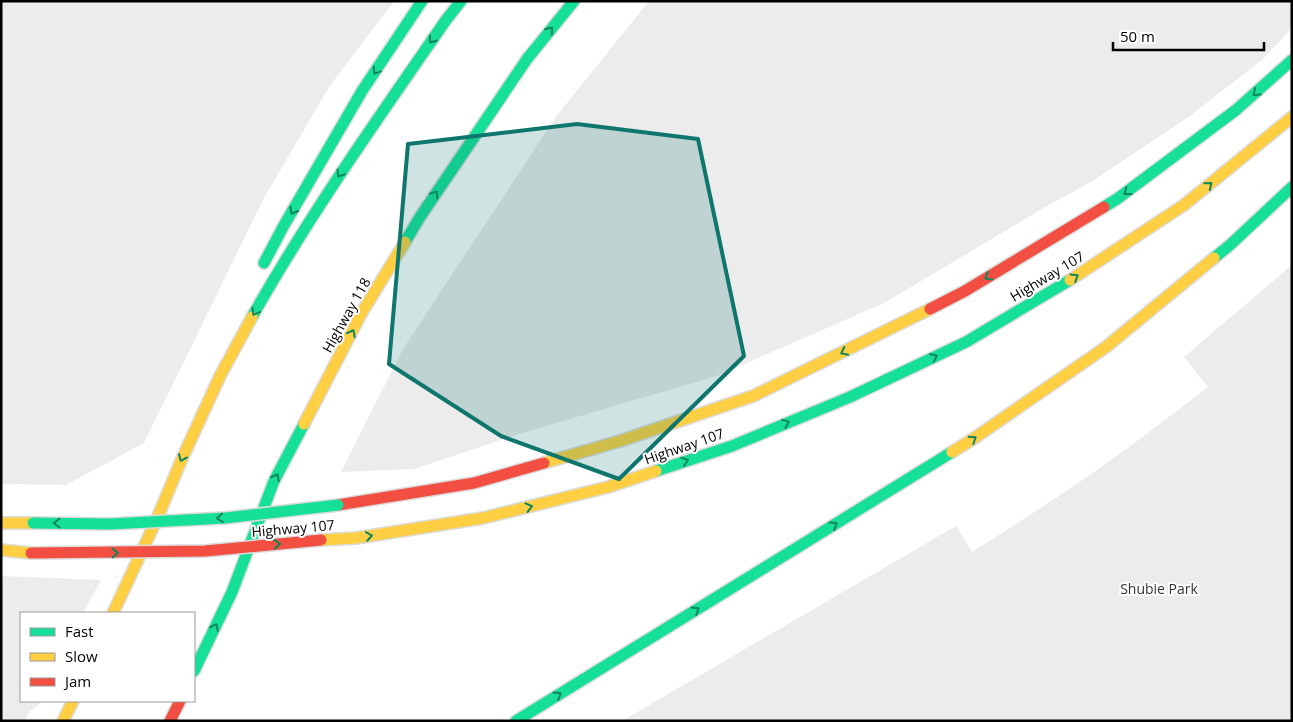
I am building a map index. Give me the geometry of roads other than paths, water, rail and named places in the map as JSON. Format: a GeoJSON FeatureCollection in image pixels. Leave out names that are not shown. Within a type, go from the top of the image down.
{"type":"FeatureCollection","features":[{"type":"Feature","properties":{"kind":"highway"},"geometry":{"type":"LineString","coordinates":[[257,276],[362,91],[422,1]]}},
{"type":"Feature","properties":{"kind":"highway"},"geometry":{"type":"LineString","coordinates":[[113,612],[220,376],[276,275],[358,147],[461,1]]}},
{"type":"Feature","properties":{"kind":"highway","name":"Highway 118"},"geometry":{"type":"LineString","coordinates":[[195,669],[232,592],[274,481],[361,314],[420,217],[527,59],[574,1]]}},
{"type":"Feature","properties":{"kind":"highway"},"geometry":{"type":"LineString","coordinates":[[1,523],[110,524],[225,518],[338,505],[474,483],[620,441],[753,396],[965,291],[1117,199],[1236,110],[1292,60]]}},
{"type":"Feature","properties":{"kind":"highway","name":"Highway 107"},"geometry":{"type":"LineString","coordinates":[[1,550],[31,553],[205,551],[356,538],[483,518],[608,487],[732,446],[850,397],[966,342],[1077,276],[1184,205],[1292,117]]}},
{"type":"Feature","properties":{"kind":"highway"},"geometry":{"type":"LineString","coordinates":[[516,721],[981,434],[1106,347],[1230,245],[1292,186]]}},
{"type":"Feature","properties":{"kind":"highway"},"geometry":{"type":"LineString","coordinates":[[220,376],[229,334]]}},
{"type":"Feature","properties":{"kind":"highway"},"geometry":{"type":"LineString","coordinates":[[63,721],[72,702]]}},
{"type":"Feature","properties":{"kind":"highway"},"geometry":{"type":"LineString","coordinates":[[170,721],[180,702]]}},
{"type":"Feature","properties":{"kind":"park label","name":"Shubie Park"},"geometry":{"type":"Point","coordinates":[1159,588]}}]}
